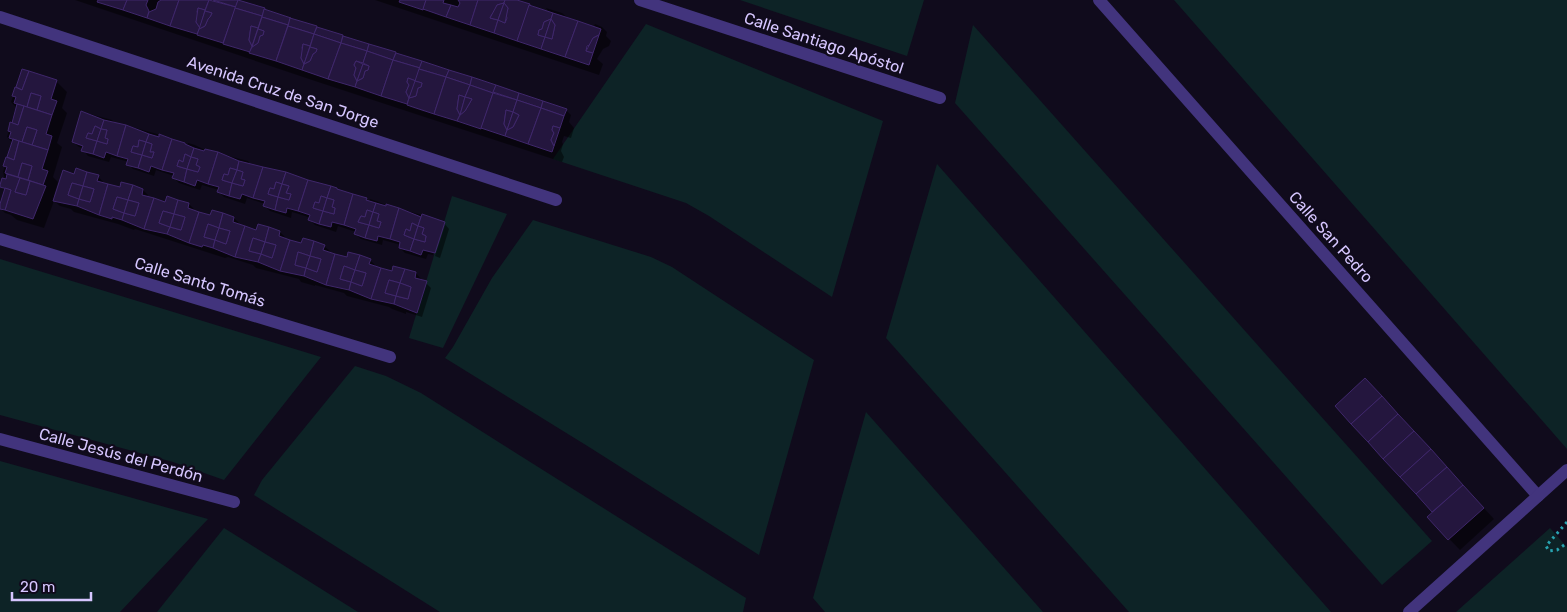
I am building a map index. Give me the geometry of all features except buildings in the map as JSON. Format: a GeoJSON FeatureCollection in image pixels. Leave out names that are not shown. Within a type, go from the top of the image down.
{"type":"FeatureCollection","features":[{"type":"Feature","properties":{"kind":"street","name":"Calle Santiago Apóstol"},"geometry":{"type":"LineString","coordinates":[[640,0],[940,98]]}},
{"type":"Feature","properties":{"kind":"street","name":"Calle San Pedro"},"geometry":{"type":"LineString","coordinates":[[1099,0],[1538,496]]}},
{"type":"Feature","properties":{"kind":"street","name":"Avenida Cruz de San Jorge"},"geometry":{"type":"LineString","coordinates":[[0,17],[556,200]]}},
{"type":"Feature","properties":{"kind":"street","name":"Calle Santo Tomás"},"geometry":{"type":"LineString","coordinates":[[0,239],[390,357]]}},
{"type":"Feature","properties":{"kind":"street","name":"Calle Jesús del Perdón"},"geometry":{"type":"LineString","coordinates":[[0,439],[234,502]]}},
{"type":"Feature","properties":{"kind":"street"},"geometry":{"type":"LineString","coordinates":[[1408,612],[1567,470]]}},
{"type":"Feature","properties":{"kind":"path"},"geometry":{"type":"LineString","coordinates":[[1567,522],[1546,546],[1550,551],[1556,550],[1567,543]]}},
{"type":"Feature","properties":{"kind":"green space"},"geometry":{"type":"Polygon","coordinates":[[[740,0],[924,0],[907,56],[740,0]]]}},
{"type":"Feature","properties":{"kind":"green space"},"geometry":{"type":"Polygon","coordinates":[[[1174,0],[1567,0],[1567,449],[1174,0]]]}},
{"type":"Feature","properties":{"kind":"green space"},"geometry":{"type":"Polygon","coordinates":[[[646,24],[883,121],[832,297],[709,216],[686,203],[553,159],[646,24]]]}},
{"type":"Feature","properties":{"kind":"green space"},"geometry":{"type":"Polygon","coordinates":[[[973,25],[1432,541],[1382,585],[955,103],[973,25]]]}},
{"type":"Feature","properties":{"kind":"green space"},"geometry":{"type":"Polygon","coordinates":[[[937,164],[1331,612],[1129,612],[886,338],[937,164]]]}},
{"type":"Feature","properties":{"kind":"green space"},"geometry":{"type":"Polygon","coordinates":[[[452,196],[507,214],[443,348],[409,338],[452,196]]]}},
{"type":"Feature","properties":{"kind":"green space"},"geometry":{"type":"Polygon","coordinates":[[[533,220],[651,257],[672,267],[814,360],[759,555],[445,358],[492,278],[533,220]]]}},
{"type":"Feature","properties":{"kind":"green space"},"geometry":{"type":"Polygon","coordinates":[[[0,259],[321,357],[224,480],[173,462],[0,415],[0,259]]]}},
{"type":"Feature","properties":{"kind":"green space"},"geometry":{"type":"Polygon","coordinates":[[[355,366],[386,376],[421,393],[746,598],[743,612],[440,612],[254,495],[262,480],[355,366]]]}},
{"type":"Feature","properties":{"kind":"green space"},"geometry":{"type":"Polygon","coordinates":[[[866,412],[1043,612],[825,612],[813,598],[866,412]]]}},
{"type":"Feature","properties":{"kind":"green space"},"geometry":{"type":"Polygon","coordinates":[[[0,461],[208,519],[120,612],[0,612],[0,461]]]}},
{"type":"Feature","properties":{"kind":"green space"},"geometry":{"type":"Polygon","coordinates":[[[224,528],[358,612],[157,612],[224,528]]]}},
{"type":"Feature","properties":{"kind":"green space"},"geometry":{"type":"Polygon","coordinates":[[[1550,528],[1567,547],[1567,612],[1456,612],[1550,528]]]}}]}
